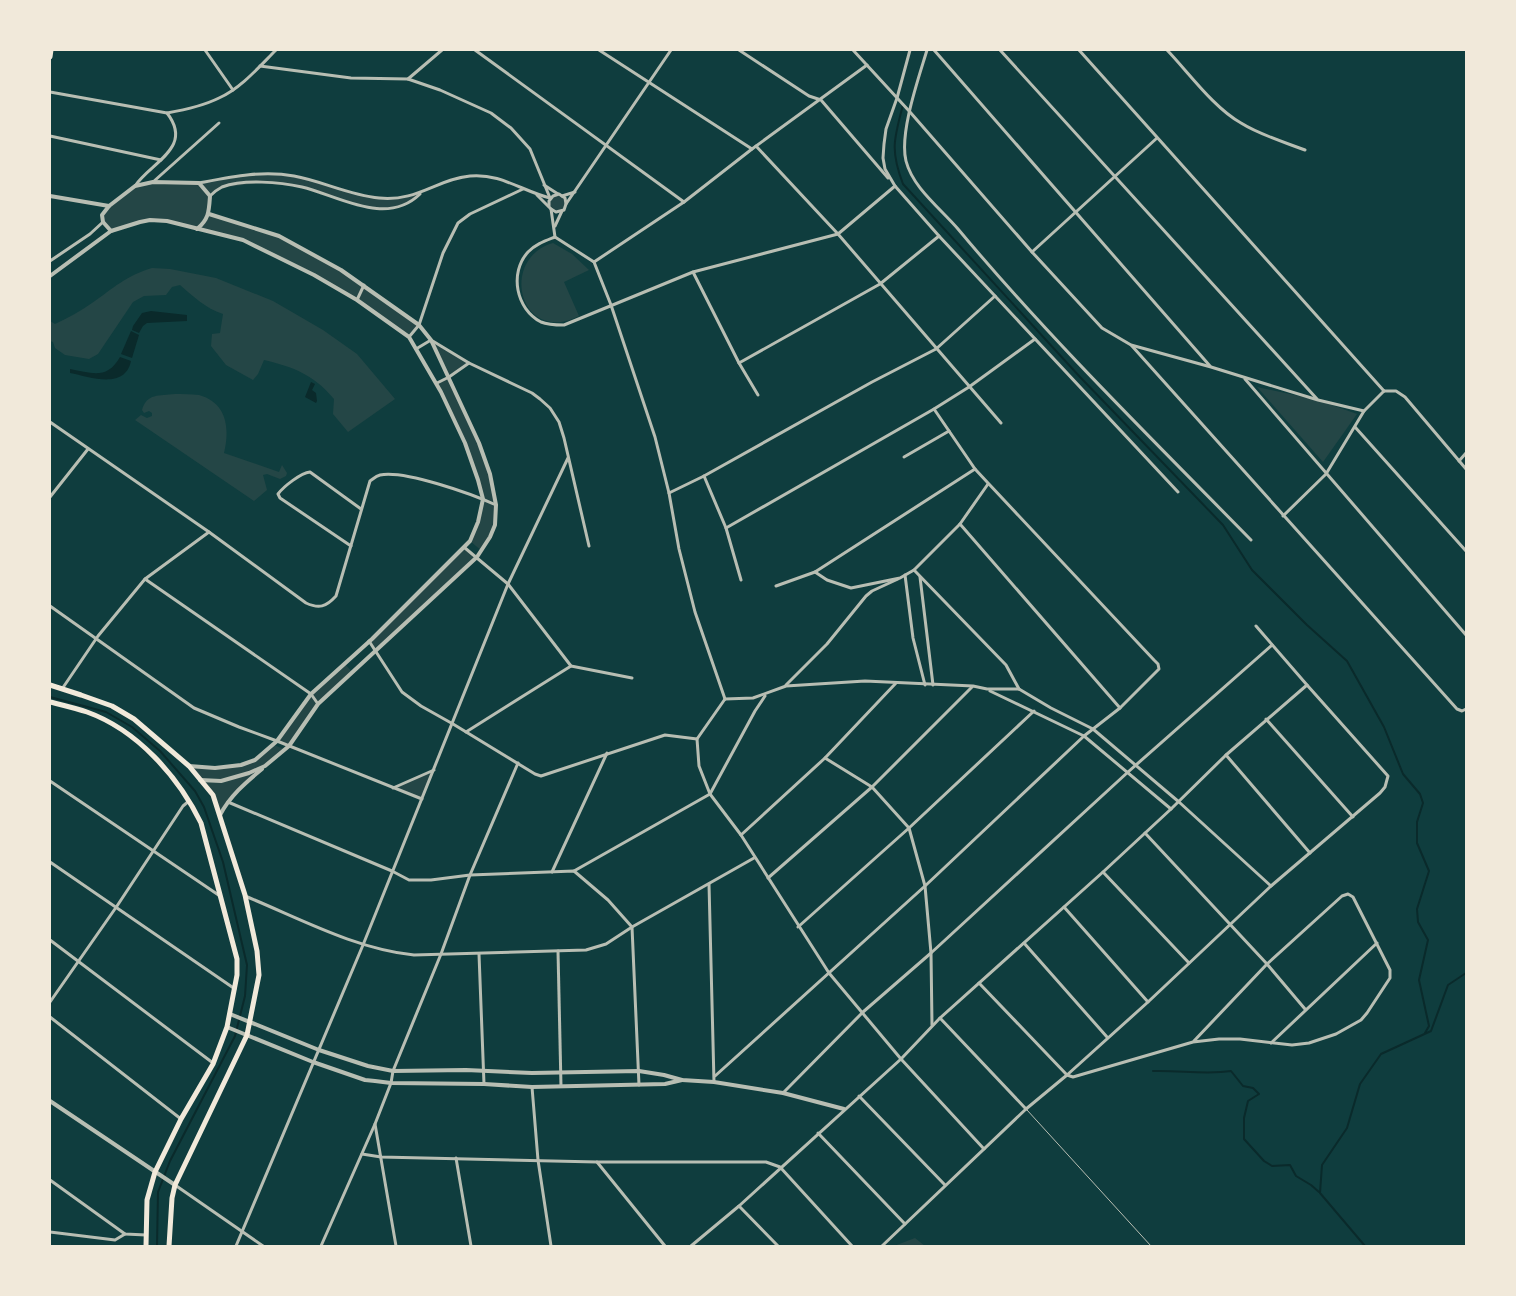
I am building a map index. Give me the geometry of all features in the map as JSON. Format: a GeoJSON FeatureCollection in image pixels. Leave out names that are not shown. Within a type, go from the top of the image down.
{"type":"FeatureCollection","features":[{"type":"Feature","properties":{"kind":"main road"},"geometry":{"type":"LineString","coordinates":[[50,56],[51,50]]}},
{"type":"Feature","properties":{"kind":"main road"},"geometry":{"type":"LineString","coordinates":[[50,685],[112,706],[134,718],[189,766],[212,795],[245,896],[257,951],[259,975],[247,1035],[175,1184],[172,1198],[169,1246]]}},
{"type":"Feature","properties":{"kind":"main road"},"geometry":{"type":"LineString","coordinates":[[50,703],[89,713],[133,737],[170,775],[189,801],[201,823],[237,959],[235,988],[230,1014],[213,1064],[155,1172],[147,1200],[146,1246]]}},
{"type":"Feature","properties":{"kind":"street"},"geometry":{"type":"LineString","coordinates":[[205,50],[233,90]]}},
{"type":"Feature","properties":{"kind":"street"},"geometry":{"type":"LineString","coordinates":[[50,92],[167,113],[186,110],[219,98],[233,90],[276,50]]}},
{"type":"Feature","properties":{"kind":"street"},"geometry":{"type":"LineString","coordinates":[[408,79],[442,50]]}},
{"type":"Feature","properties":{"kind":"street"},"geometry":{"type":"LineString","coordinates":[[475,50],[684,202]]}},
{"type":"Feature","properties":{"kind":"street"},"geometry":{"type":"LineString","coordinates":[[598,50],[754,148],[838,234],[1001,423]]}},
{"type":"Feature","properties":{"kind":"street"},"geometry":{"type":"LineString","coordinates":[[554,226],[566,204],[671,50]]}},
{"type":"Feature","properties":{"kind":"street"},"geometry":{"type":"LineString","coordinates":[[739,50],[809,96],[820,100],[939,236],[1178,492]]}},
{"type":"Feature","properties":{"kind":"street"},"geometry":{"type":"LineString","coordinates":[[853,50],[1102,328],[1131,345],[1318,400],[1364,411]]}},
{"type":"Feature","properties":{"kind":"street"},"geometry":{"type":"LineString","coordinates":[[895,186],[885,169],[883,158],[886,129],[897,98],[910,50]]}},
{"type":"Feature","properties":{"kind":"street"},"geometry":{"type":"LineString","coordinates":[[927,50],[910,112],[905,147],[906,160],[915,182],[1052,335],[1251,540]]}},
{"type":"Feature","properties":{"kind":"street"},"geometry":{"type":"LineString","coordinates":[[934,50],[1211,367]]}},
{"type":"Feature","properties":{"kind":"street"},"geometry":{"type":"LineString","coordinates":[[1000,50],[1318,400]]}},
{"type":"Feature","properties":{"kind":"street"},"geometry":{"type":"LineString","coordinates":[[1079,50],[1384,391]]}},
{"type":"Feature","properties":{"kind":"street"},"geometry":{"type":"LineString","coordinates":[[1168,50],[1229,116],[1242,124],[1304,150]]}},
{"type":"Feature","properties":{"kind":"street"},"geometry":{"type":"LineString","coordinates":[[594,262],[684,202],[866,65]]}},
{"type":"Feature","properties":{"kind":"street"},"geometry":{"type":"LineString","coordinates":[[260,66],[351,78],[408,79],[440,90],[491,113],[511,128],[530,149],[550,198],[555,237]]}},
{"type":"Feature","properties":{"kind":"street"},"geometry":{"type":"LineString","coordinates":[[50,262],[90,234],[102,222],[102,215],[109,206],[135,186],[139,179],[171,148],[176,139],[171,119],[167,113]]}},
{"type":"Feature","properties":{"kind":"street"},"geometry":{"type":"LineString","coordinates":[[153,182],[219,123]]}},
{"type":"Feature","properties":{"kind":"street"},"geometry":{"type":"LineString","coordinates":[[50,136],[160,160]]}},
{"type":"Feature","properties":{"kind":"street"},"geometry":{"type":"LineString","coordinates":[[1032,252],[1157,138]]}},
{"type":"Feature","properties":{"kind":"street"},"geometry":{"type":"LineString","coordinates":[[135,186],[153,182],[199,183],[244,174],[282,174],[352,193],[378,198],[393,198],[423,192],[447,182],[469,176],[484,176],[498,178],[537,195],[550,198],[575,192]]}},
{"type":"Feature","properties":{"kind":"street"},"geometry":{"type":"LineString","coordinates":[[197,229],[205,223],[209,214],[210,196],[199,183]]}},
{"type":"Feature","properties":{"kind":"street"},"geometry":{"type":"LineString","coordinates":[[210,196],[221,188],[243,184],[272,183],[303,187],[349,203],[384,209],[406,205],[414,201],[423,192]]}},
{"type":"Feature","properties":{"kind":"street"},"geometry":{"type":"LineString","coordinates":[[544,185],[561,195],[566,204]]}},
{"type":"Feature","properties":{"kind":"street"},"geometry":{"type":"LineString","coordinates":[[555,237],[540,243],[528,252],[522,260],[517,279],[520,300],[526,310],[541,322],[551,325],[564,325],[693,272],[838,234],[895,186]]}},
{"type":"Feature","properties":{"kind":"street"},"geometry":{"type":"LineString","coordinates":[[409,337],[419,325],[443,253],[458,223],[470,214],[524,189]]}},
{"type":"Feature","properties":{"kind":"street"},"geometry":{"type":"LineString","coordinates":[[537,195],[556,212],[562,211]]}},
{"type":"Feature","properties":{"kind":"street"},"geometry":{"type":"LineString","coordinates":[[50,196],[109,206]]}},
{"type":"Feature","properties":{"kind":"street"},"geometry":{"type":"LineString","coordinates":[[209,214],[279,236],[341,270],[419,325],[431,340],[479,443],[490,474],[496,505],[495,525],[490,537],[477,557],[318,704],[289,746],[242,786],[228,801],[220,815]]}},
{"type":"Feature","properties":{"kind":"street"},"geometry":{"type":"LineString","coordinates":[[50,276],[111,230],[150,220],[167,221],[243,240],[314,275],[357,300],[409,337],[436,384],[465,443],[478,480],[483,499],[478,522],[470,542],[370,641],[311,694],[277,741],[255,760],[241,765],[215,768],[189,766]]}},
{"type":"Feature","properties":{"kind":"street"},"geometry":{"type":"LineString","coordinates":[[102,222],[111,230]]}},
{"type":"Feature","properties":{"kind":"street"},"geometry":{"type":"LineString","coordinates":[[739,363],[880,284],[939,236]]}},
{"type":"Feature","properties":{"kind":"street"},"geometry":{"type":"LineString","coordinates":[[555,237],[594,262],[611,305],[644,403],[669,493],[679,550],[695,612],[725,700]]}},
{"type":"Feature","properties":{"kind":"street"},"geometry":{"type":"LineString","coordinates":[[693,272],[739,363],[758,395]]}},
{"type":"Feature","properties":{"kind":"street"},"geometry":{"type":"LineString","coordinates":[[357,300],[364,285]]}},
{"type":"Feature","properties":{"kind":"street"},"geometry":{"type":"LineString","coordinates":[[669,493],[704,476],[872,382],[936,349],[996,296]]}},
{"type":"Feature","properties":{"kind":"street"},"geometry":{"type":"LineString","coordinates":[[726,528],[970,387],[1035,339]]}},
{"type":"Feature","properties":{"kind":"street"},"geometry":{"type":"LineString","coordinates":[[416,349],[431,340]]}},
{"type":"Feature","properties":{"kind":"street"},"geometry":{"type":"LineString","coordinates":[[431,340],[469,363],[532,393],[550,408],[558,422],[589,546]]}},
{"type":"Feature","properties":{"kind":"street"},"geometry":{"type":"LineString","coordinates":[[1131,345],[1457,710],[1464,710]]}},
{"type":"Feature","properties":{"kind":"street"},"geometry":{"type":"LineString","coordinates":[[436,384],[469,363]]}},
{"type":"Feature","properties":{"kind":"street"},"geometry":{"type":"LineString","coordinates":[[1245,379],[1466,635]]}},
{"type":"Feature","properties":{"kind":"street"},"geometry":{"type":"LineString","coordinates":[[1282,516],[1326,474],[1364,411],[1384,391],[1396,391],[1405,397],[1466,469]]}},
{"type":"Feature","properties":{"kind":"street"},"geometry":{"type":"LineString","coordinates":[[715,1076],[925,886],[1084,736],[1120,708],[1158,672],[1159,667],[1154,660],[975,469],[934,409]]}},
{"type":"Feature","properties":{"kind":"street"},"geometry":{"type":"LineString","coordinates":[[50,422],[306,602],[321,607],[331,602],[336,596],[370,481],[380,475],[400,476],[439,484],[496,505]]}},
{"type":"Feature","properties":{"kind":"street"},"geometry":{"type":"LineString","coordinates":[[1355,427],[1466,551]]}},
{"type":"Feature","properties":{"kind":"street"},"geometry":{"type":"LineString","coordinates":[[904,457],[949,431]]}},
{"type":"Feature","properties":{"kind":"street"},"geometry":{"type":"LineString","coordinates":[[50,497],[88,448]]}},
{"type":"Feature","properties":{"kind":"street"},"geometry":{"type":"LineString","coordinates":[[1459,461],[1466,453]]}},
{"type":"Feature","properties":{"kind":"street"},"geometry":{"type":"LineString","coordinates":[[236,1246],[435,770],[508,584],[568,458]]}},
{"type":"Feature","properties":{"kind":"street"},"geometry":{"type":"LineString","coordinates":[[776,586],[815,572],[975,469]]}},
{"type":"Feature","properties":{"kind":"street"},"geometry":{"type":"LineString","coordinates":[[350,546],[280,498],[279,492],[304,473],[310,472],[361,509]]}},
{"type":"Feature","properties":{"kind":"street"},"geometry":{"type":"LineString","coordinates":[[704,476],[726,528],[741,580]]}},
{"type":"Feature","properties":{"kind":"street"},"geometry":{"type":"LineString","coordinates":[[786,686],[827,644],[868,593],[914,570],[960,524],[988,483]]}},
{"type":"Feature","properties":{"kind":"street"},"geometry":{"type":"LineString","coordinates":[[960,524],[1120,708]]}},
{"type":"Feature","properties":{"kind":"street"},"geometry":{"type":"LineString","coordinates":[[62,688],[96,639],[145,579],[209,532]]}},
{"type":"Feature","properties":{"kind":"street"},"geometry":{"type":"LineString","coordinates":[[465,548],[508,584],[571,666],[632,678]]}},
{"type":"Feature","properties":{"kind":"street"},"geometry":{"type":"LineString","coordinates":[[914,570],[1006,665],[1014,676],[1019,689]]}},
{"type":"Feature","properties":{"kind":"street"},"geometry":{"type":"LineString","coordinates":[[815,572],[827,580],[851,588],[900,578]]}},
{"type":"Feature","properties":{"kind":"street"},"geometry":{"type":"LineString","coordinates":[[905,574],[914,638],[925,685]]}},
{"type":"Feature","properties":{"kind":"street"},"geometry":{"type":"LineString","coordinates":[[920,576],[933,685]]}},
{"type":"Feature","properties":{"kind":"street"},"geometry":{"type":"LineString","coordinates":[[145,579],[311,694],[318,704]]}},
{"type":"Feature","properties":{"kind":"street"},"geometry":{"type":"LineString","coordinates":[[50,606],[194,708],[238,728],[277,741],[422,799]]}},
{"type":"Feature","properties":{"kind":"street"},"geometry":{"type":"LineString","coordinates":[[882,1246],[1026,1109],[1148,1002],[1271,886],[1385,788],[1388,776],[1256,626]]}},
{"type":"Feature","properties":{"kind":"street"},"geometry":{"type":"LineString","coordinates":[[370,641],[402,692],[421,706],[540,776],[665,735],[697,739]]}},
{"type":"Feature","properties":{"kind":"street"},"geometry":{"type":"LineString","coordinates":[[783,1093],[863,1012],[932,952],[1128,772],[1272,645]]}},
{"type":"Feature","properties":{"kind":"street"},"geometry":{"type":"LineString","coordinates":[[466,732],[571,666]]}},
{"type":"Feature","properties":{"kind":"street"},"geometry":{"type":"LineString","coordinates":[[725,700],[747,699],[786,686],[865,682],[1019,689],[1093,729],[1179,802],[1271,886]]}},
{"type":"Feature","properties":{"kind":"street"},"geometry":{"type":"LineString","coordinates":[[741,835],[825,758],[896,683]]}},
{"type":"Feature","properties":{"kind":"street"},"geometry":{"type":"LineString","coordinates":[[690,1246],[739,1206],[901,1058],[940,1018],[1145,834],[1226,755],[1306,685]]}},
{"type":"Feature","properties":{"kind":"street"},"geometry":{"type":"LineString","coordinates":[[768,878],[872,787],[973,686]]}},
{"type":"Feature","properties":{"kind":"street"},"geometry":{"type":"LineString","coordinates":[[987,689],[1084,736],[1171,809]]}},
{"type":"Feature","properties":{"kind":"street"},"geometry":{"type":"LineString","coordinates":[[228,801],[409,880],[431,880],[470,875],[574,871],[710,794],[766,694]]}},
{"type":"Feature","properties":{"kind":"street"},"geometry":{"type":"LineString","coordinates":[[725,700],[697,739],[699,766],[710,794],[741,835],[829,973],[901,1058],[984,1150]]}},
{"type":"Feature","properties":{"kind":"street"},"geometry":{"type":"LineString","coordinates":[[798,927],[1034,711]]}},
{"type":"Feature","properties":{"kind":"street"},"geometry":{"type":"LineString","coordinates":[[1266,719],[1353,817]]}},
{"type":"Feature","properties":{"kind":"street"},"geometry":{"type":"LineString","coordinates":[[552,872],[607,753]]}},
{"type":"Feature","properties":{"kind":"street"},"geometry":{"type":"LineString","coordinates":[[1226,755],[1310,853]]}},
{"type":"Feature","properties":{"kind":"street"},"geometry":{"type":"LineString","coordinates":[[825,758],[872,787],[908,828],[925,886],[932,952],[932,1026]]}},
{"type":"Feature","properties":{"kind":"street"},"geometry":{"type":"LineString","coordinates":[[321,1246],[375,1124],[391,1083],[393,1071],[442,954],[470,875],[518,763]]}},
{"type":"Feature","properties":{"kind":"street"},"geometry":{"type":"LineString","coordinates":[[200,780],[221,781],[265,766]]}},
{"type":"Feature","properties":{"kind":"street"},"geometry":{"type":"LineString","coordinates":[[392,788],[435,770]]}},
{"type":"Feature","properties":{"kind":"street"},"geometry":{"type":"LineString","coordinates":[[50,781],[221,896]]}},
{"type":"Feature","properties":{"kind":"street"},"geometry":{"type":"LineString","coordinates":[[50,1002],[117,906],[182,806],[189,801]]}},
{"type":"Feature","properties":{"kind":"street"},"geometry":{"type":"LineString","coordinates":[[1145,834],[1267,964],[1305,1008]]}},
{"type":"Feature","properties":{"kind":"street"},"geometry":{"type":"LineString","coordinates":[[245,896],[363,945],[390,953],[414,955],[586,950],[606,944],[632,927],[754,858]]}},
{"type":"Feature","properties":{"kind":"street"},"geometry":{"type":"LineString","coordinates":[[50,862],[235,988]]}},
{"type":"Feature","properties":{"kind":"street"},"geometry":{"type":"LineString","coordinates":[[574,871],[608,900],[632,927],[639,1085]]}},
{"type":"Feature","properties":{"kind":"street"},"geometry":{"type":"LineString","coordinates":[[1103,872],[1189,963]]}},
{"type":"Feature","properties":{"kind":"street"},"geometry":{"type":"LineString","coordinates":[[709,884],[714,1082]]}},
{"type":"Feature","properties":{"kind":"street"},"geometry":{"type":"LineString","coordinates":[[979,983],[1066,1075],[1073,1077],[1193,1042],[1240,1039],[1292,1045],[1309,1043],[1352,1026],[1368,1013],[1390,978],[1390,970],[1353,897],[1348,894],[1342,896],[1267,964],[1193,1042]]}},
{"type":"Feature","properties":{"kind":"street"},"geometry":{"type":"LineString","coordinates":[[1064,907],[1148,1002]]}},
{"type":"Feature","properties":{"kind":"street"},"geometry":{"type":"LineString","coordinates":[[50,940],[213,1064]]}},
{"type":"Feature","properties":{"kind":"street"},"geometry":{"type":"LineString","coordinates":[[1024,942],[1107,1037]]}},
{"type":"Feature","properties":{"kind":"street"},"geometry":{"type":"LineString","coordinates":[[1271,1043],[1305,1008],[1376,942]]}},
{"type":"Feature","properties":{"kind":"street"},"geometry":{"type":"LineString","coordinates":[[558,951],[561,1086]]}},
{"type":"Feature","properties":{"kind":"street"},"geometry":{"type":"LineString","coordinates":[[479,954],[484,1084]]}},
{"type":"Feature","properties":{"kind":"street"},"geometry":{"type":"LineString","coordinates":[[230,1014],[319,1050],[368,1066],[393,1071],[639,1071],[664,1074],[682,1080],[714,1082],[783,1093],[844,1109]]}},
{"type":"Feature","properties":{"kind":"street"},"geometry":{"type":"LineString","coordinates":[[50,1017],[182,1119]]}},
{"type":"Feature","properties":{"kind":"street"},"geometry":{"type":"LineString","coordinates":[[940,1018],[1026,1109]]}},
{"type":"Feature","properties":{"kind":"street"},"geometry":{"type":"LineString","coordinates":[[227,1027],[313,1062],[364,1080],[391,1083],[484,1084],[532,1087],[665,1084],[682,1080]]}},
{"type":"Feature","properties":{"kind":"street"},"geometry":{"type":"LineString","coordinates":[[532,1087],[538,1160],[551,1246]]}},
{"type":"Feature","properties":{"kind":"street"},"geometry":{"type":"LineString","coordinates":[[859,1096],[945,1186]]}},
{"type":"Feature","properties":{"kind":"street"},"geometry":{"type":"LineString","coordinates":[[50,1101],[175,1184],[263,1246]]}},
{"type":"Feature","properties":{"kind":"street"},"geometry":{"type":"LineString","coordinates":[[375,1124],[396,1246]]}},
{"type":"Feature","properties":{"kind":"street"},"geometry":{"type":"LineString","coordinates":[[818,1133],[905,1224]]}},
{"type":"Feature","properties":{"kind":"street"},"geometry":{"type":"LineString","coordinates":[[362,1154],[381,1157],[597,1162],[766,1162],[780,1167],[852,1246]]}},
{"type":"Feature","properties":{"kind":"street"},"geometry":{"type":"LineString","coordinates":[[456,1158],[471,1246]]}},
{"type":"Feature","properties":{"kind":"street"},"geometry":{"type":"LineString","coordinates":[[597,1162],[664,1246]]}},
{"type":"Feature","properties":{"kind":"street"},"geometry":{"type":"LineString","coordinates":[[50,1180],[125,1234],[146,1236]]}},
{"type":"Feature","properties":{"kind":"street"},"geometry":{"type":"LineString","coordinates":[[739,1206],[778,1246]]}},
{"type":"Feature","properties":{"kind":"street"},"geometry":{"type":"LineString","coordinates":[[50,1232],[115,1240],[125,1234]]}},
{"type":"Feature","properties":{"kind":"lane"},"geometry":{"type":"LineString","coordinates":[[1026,1109],[1151,1246]]}},
{"type":"Feature","properties":{"kind":"shaded area"},"geometry":{"type":"Polygon","coordinates":[[[244,174],[295,176],[352,193],[393,198],[423,192],[413,201],[397,208],[370,208],[303,187],[257,183],[221,188],[210,196],[210,214],[279,236],[341,270],[419,325],[409,337],[314,275],[243,240],[183,225],[150,220],[111,231],[103,222],[103,215],[109,206],[135,186],[153,182],[199,183],[244,174]]]}},
{"type":"Feature","properties":{"kind":"shaded area"},"geometry":{"type":"Polygon","coordinates":[[[553,196],[562,196],[566,204],[562,211],[551,209],[549,201],[553,196]]]}},
{"type":"Feature","properties":{"kind":"shaded area"},"geometry":{"type":"Polygon","coordinates":[[[553,243],[572,254],[589,270],[564,282],[579,316],[559,322],[542,320],[530,310],[523,297],[522,281],[526,265],[536,252],[553,243]]]}},
{"type":"Feature","properties":{"kind":"shaded area"},"geometry":{"type":"Polygon","coordinates":[[[152,268],[170,269],[216,278],[273,301],[323,330],[357,354],[395,399],[348,432],[333,414],[334,399],[319,384],[303,373],[264,360],[253,380],[226,365],[211,346],[212,334],[220,333],[223,314],[205,305],[180,285],[172,287],[166,295],[144,296],[133,302],[98,354],[89,359],[65,355],[55,348],[53,342],[50,341],[50,321],[55,324],[70,317],[127,279],[152,268]]]}},
{"type":"Feature","properties":{"kind":"shaded area"},"geometry":{"type":"Polygon","coordinates":[[[151,311],[187,315],[187,321],[147,323],[139,333],[132,330],[142,313],[151,311]]]}},
{"type":"Feature","properties":{"kind":"shaded area"},"geometry":{"type":"Polygon","coordinates":[[[131,331],[139,335],[132,358],[121,354],[131,331]]]}},
{"type":"Feature","properties":{"kind":"shaded area"},"geometry":{"type":"Polygon","coordinates":[[[431,340],[469,363],[449,378],[431,340]]]}},
{"type":"Feature","properties":{"kind":"shaded area"},"geometry":{"type":"Polygon","coordinates":[[[120,357],[131,361],[122,376],[114,379],[97,379],[70,373],[70,369],[92,373],[104,372],[110,369],[120,357]]]}},
{"type":"Feature","properties":{"kind":"shaded area"},"geometry":{"type":"Polygon","coordinates":[[[449,378],[482,449],[494,488],[495,523],[482,551],[470,541],[478,522],[483,499],[465,443],[437,383],[449,378]]]}},
{"type":"Feature","properties":{"kind":"shaded area"},"geometry":{"type":"Polygon","coordinates":[[[311,382],[315,384],[312,390],[316,393],[316,403],[305,397],[311,382]]]}},
{"type":"Feature","properties":{"kind":"shaded area"},"geometry":{"type":"Polygon","coordinates":[[[1257,387],[1318,400],[1357,414],[1323,462],[1257,387]]]}},
{"type":"Feature","properties":{"kind":"shaded area"},"geometry":{"type":"Polygon","coordinates":[[[159,395],[199,395],[216,404],[221,410],[227,435],[224,453],[279,472],[282,465],[287,473],[286,476],[280,479],[267,474],[263,475],[267,490],[254,501],[135,420],[141,415],[147,418],[152,416],[152,413],[149,411],[144,413],[142,410],[150,398],[159,395]]]}},
{"type":"Feature","properties":{"kind":"shaded area"},"geometry":{"type":"Polygon","coordinates":[[[465,548],[477,557],[376,650],[369,641],[465,548]]]}},
{"type":"Feature","properties":{"kind":"shaded area"},"geometry":{"type":"Polygon","coordinates":[[[345,664],[353,673],[318,704],[289,746],[277,741],[311,694],[345,664]]]}},
{"type":"Feature","properties":{"kind":"shaded area"},"geometry":{"type":"Polygon","coordinates":[[[274,745],[286,750],[242,785],[220,815],[213,795],[189,766],[223,768],[240,766],[260,757],[274,745]]]}},
{"type":"Feature","properties":{"kind":"shaded area"},"geometry":{"type":"Polygon","coordinates":[[[435,769],[422,799],[393,788],[435,769]]]}},
{"type":"Feature","properties":{"kind":"shaded area"},"geometry":{"type":"Polygon","coordinates":[[[915,1238],[925,1246],[894,1246],[915,1238]]]}},
{"type":"Feature","properties":{"kind":"waterway"},"geometry":{"type":"LineString","coordinates":[[903,105],[895,144],[896,162],[903,184],[1080,377],[1223,525],[1252,570],[1307,625],[1347,661],[1384,727],[1403,774],[1420,794],[1423,803],[1417,822],[1417,843],[1429,871],[1417,909],[1418,922],[1428,940],[1419,980],[1429,1026],[1425,1033]]}},
{"type":"Feature","properties":{"kind":"waterway"},"geometry":{"type":"LineString","coordinates":[[50,697],[106,712],[132,727],[160,751],[195,791],[204,807],[223,862],[247,965],[245,996],[235,1036],[170,1161],[158,1192],[157,1246]]}},
{"type":"Feature","properties":{"kind":"waterway"},"geometry":{"type":"LineString","coordinates":[[1365,1246],[1320,1193],[1322,1165],[1347,1128],[1360,1084],[1381,1054],[1431,1031],[1448,985],[1466,973]]}},
{"type":"Feature","properties":{"kind":"waterway"},"geometry":{"type":"LineString","coordinates":[[1153,1071],[1212,1073],[1231,1071],[1243,1086],[1253,1088],[1259,1094],[1248,1101],[1244,1118],[1244,1139],[1264,1161],[1272,1166],[1290,1165],[1296,1176],[1319,1192]]}}]}
